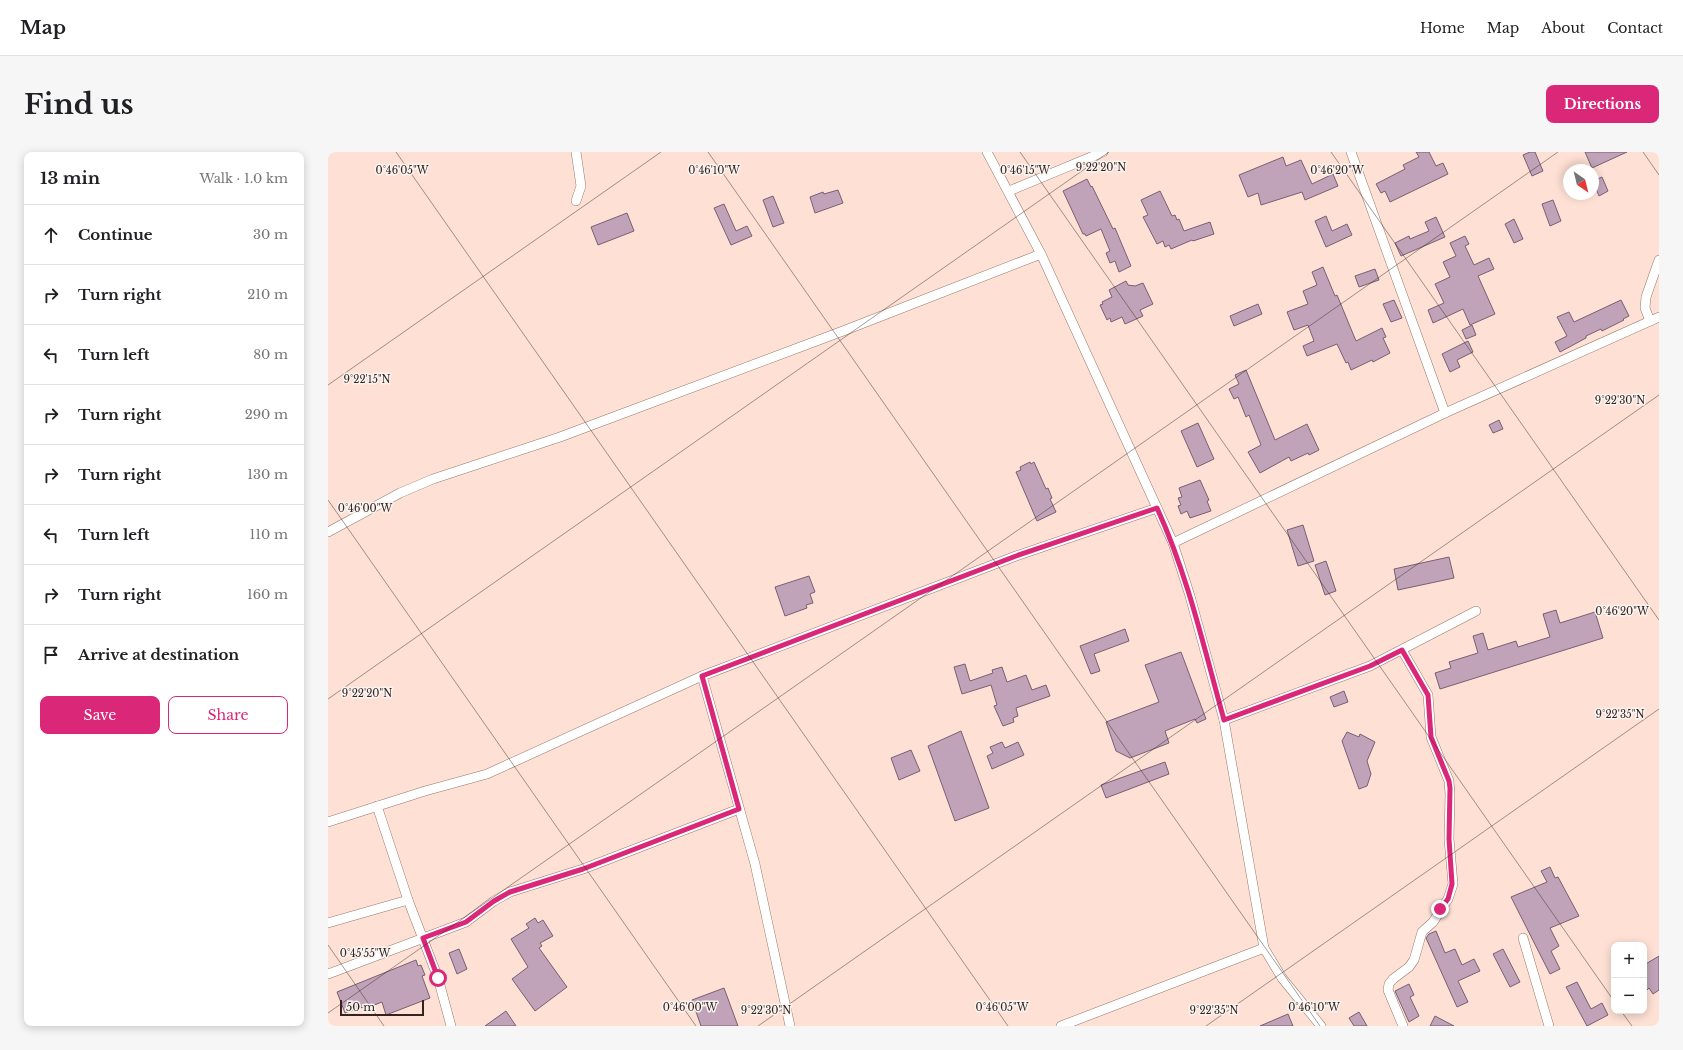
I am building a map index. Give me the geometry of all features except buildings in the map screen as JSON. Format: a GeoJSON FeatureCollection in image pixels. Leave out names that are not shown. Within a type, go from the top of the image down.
{"type":"FeatureCollection","features":[{"type":"Feature","properties":{"kind":"street"},"geometry":{"type":"LineString","coordinates":[[576,152],[581,186],[576,201]]}},
{"type":"Feature","properties":{"kind":"street"},"geometry":{"type":"LineString","coordinates":[[987,152],[1041,254],[1173,543],[1190,596],[1224,720],[1264,948],[1282,978],[1321,1025]]}},
{"type":"Feature","properties":{"kind":"street"},"geometry":{"type":"LineString","coordinates":[[1009,191],[1103,152]]}},
{"type":"Feature","properties":{"kind":"street"},"geometry":{"type":"LineString","coordinates":[[1351,152],[1445,413]]}},
{"type":"Feature","properties":{"kind":"street"},"geometry":{"type":"LineString","coordinates":[[328,532],[400,493],[433,479],[560,437],[850,329],[1041,254]]}},
{"type":"Feature","properties":{"kind":"street"},"geometry":{"type":"LineString","coordinates":[[1650,321],[1645,308],[1646,297],[1659,260]]}},
{"type":"Feature","properties":{"kind":"street"},"geometry":{"type":"LineString","coordinates":[[1173,543],[1445,413],[1659,317]]}},
{"type":"Feature","properties":{"kind":"street"},"geometry":{"type":"LineString","coordinates":[[328,822],[425,791],[487,774],[702,676],[1016,556],[1157,508]]}},
{"type":"Feature","properties":{"kind":"street"},"geometry":{"type":"LineString","coordinates":[[1224,720],[1370,666],[1476,611]]}},
{"type":"Feature","properties":{"kind":"street"},"geometry":{"type":"LineString","coordinates":[[1402,650],[1428,695],[1431,737],[1449,781],[1449,839],[1452,884],[1448,899],[1433,922],[1422,932],[1414,960],[1409,967],[1393,979],[1388,987],[1403,1026]]}},
{"type":"Feature","properties":{"kind":"street"},"geometry":{"type":"LineString","coordinates":[[702,676],[755,864],[790,1026]]}},
{"type":"Feature","properties":{"kind":"street"},"geometry":{"type":"LineString","coordinates":[[377,806],[408,900],[438,978],[451,1026]]}},
{"type":"Feature","properties":{"kind":"street"},"geometry":{"type":"LineString","coordinates":[[328,974],[466,922],[494,901],[510,892],[583,869],[739,809]]}},
{"type":"Feature","properties":{"kind":"street"},"geometry":{"type":"LineString","coordinates":[[328,923],[408,900]]}},
{"type":"Feature","properties":{"kind":"street"},"geometry":{"type":"LineString","coordinates":[[1523,938],[1548,1026]]}},
{"type":"Feature","properties":{"kind":"street"},"geometry":{"type":"LineString","coordinates":[[1061,1026],[1264,948]]}},
{"type":"Feature","properties":{"kind":"route"},"geometry":{"type":"LineString","coordinates":[[438,978],[423,938],[466,922],[494,901],[510,892],[583,869],[739,809],[702,676],[1016,556],[1157,508],[1173,543],[1190,596],[1224,720],[1370,666],[1402,650],[1428,695],[1431,737],[1449,781],[1449,839],[1452,884],[1448,899],[1440,909]]}}]}
